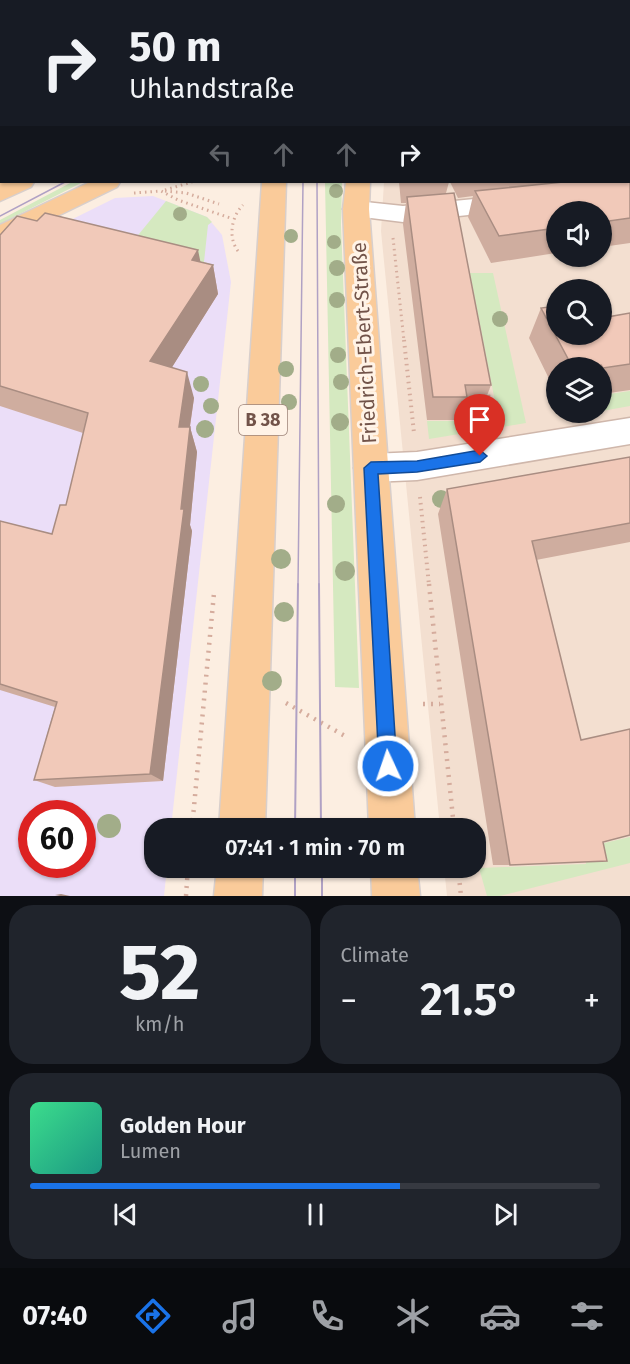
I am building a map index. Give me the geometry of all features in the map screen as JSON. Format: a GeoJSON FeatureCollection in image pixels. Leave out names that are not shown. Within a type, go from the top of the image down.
{"type":"FeatureCollection","features":[{"type":"Feature","properties":{"kind":"main road"},"geometry":{"type":"LineString","coordinates":[[0,193],[20,183]]}},
{"type":"Feature","properties":{"kind":"main road"},"geometry":{"type":"LineString","coordinates":[[0,235],[106,183]]}},
{"type":"Feature","properties":{"kind":"main road","name":"B 38"},"geometry":{"type":"LineString","coordinates":[[242,818],[274,183]]}},
{"type":"Feature","properties":{"kind":"main road","name":"Friedrich-Ebert-Straße"},"geometry":{"type":"LineString","coordinates":[[357,195],[391,818]]}},
{"type":"Feature","properties":{"kind":"main road"},"geometry":{"type":"LineString","coordinates":[[238,896],[239,878]]}},
{"type":"Feature","properties":{"kind":"main road"},"geometry":{"type":"LineString","coordinates":[[395,878],[396,896]]}},
{"type":"Feature","properties":{"kind":"street"},"geometry":{"type":"LineString","coordinates":[[357,195],[390,214],[540,200]]}},
{"type":"Feature","properties":{"kind":"street"},"geometry":{"type":"LineString","coordinates":[[371,468],[417,466],[630,431]]}},
{"type":"Feature","properties":{"kind":"path"},"geometry":{"type":"LineString","coordinates":[[161,191],[189,183]]}},
{"type":"Feature","properties":{"kind":"path"},"geometry":{"type":"LineString","coordinates":[[161,191],[178,200],[233,219]]}},
{"type":"Feature","properties":{"kind":"path"},"geometry":{"type":"LineString","coordinates":[[132,193],[161,191],[186,193],[219,204]]}},
{"type":"Feature","properties":{"kind":"path"},"geometry":{"type":"LineString","coordinates":[[244,259],[232,243],[233,219],[235,211],[248,201]]}},
{"type":"Feature","properties":{"kind":"path"},"geometry":{"type":"LineString","coordinates":[[390,214],[453,818]]}},
{"type":"Feature","properties":{"kind":"path"},"geometry":{"type":"LineString","coordinates":[[486,384],[499,453]]}},
{"type":"Feature","properties":{"kind":"path"},"geometry":{"type":"LineString","coordinates":[[281,701],[345,736]]}},
{"type":"Feature","properties":{"kind":"path"},"geometry":{"type":"LineString","coordinates":[[186,896],[187,878]]}},
{"type":"Feature","properties":{"kind":"path"},"geometry":{"type":"LineString","coordinates":[[459,878],[461,896]]}},
{"type":"Feature","properties":{"kind":"shaded area"},"geometry":{"type":"Polygon","coordinates":[[[384,183],[630,183],[630,896],[447,896],[445,878],[486,878],[486,818],[439,818],[381,231],[384,183]]]}},
{"type":"Feature","properties":{"kind":"shaded area"},"geometry":{"type":"Polygon","coordinates":[[[153,196],[207,217],[222,235],[231,282],[172,818],[144,818],[144,878],[166,878],[164,896],[0,896],[0,255],[115,198],[153,196]]]}},
{"type":"Feature","properties":{"kind":"green space"},"geometry":{"type":"Polygon","coordinates":[[[70,183],[81,183],[0,224],[0,220],[70,183]]]}},
{"type":"Feature","properties":{"kind":"green space"},"geometry":{"type":"Polygon","coordinates":[[[325,183],[342,183],[341,225],[359,688],[335,687],[325,183]]]}},
{"type":"Feature","properties":{"kind":"green space"},"geometry":{"type":"Polygon","coordinates":[[[166,201],[207,217],[212,222],[208,225],[204,262],[214,265],[210,271],[130,245],[166,201]]]}},
{"type":"Feature","properties":{"kind":"green space"},"geometry":{"type":"Polygon","coordinates":[[[470,273],[493,273],[526,423],[429,439],[427,421],[459,421],[462,412],[497,412],[470,273]]]}},
{"type":"Feature","properties":{"kind":"green space"},"geometry":{"type":"Polygon","coordinates":[[[630,391],[630,406],[612,409],[612,394],[630,391]]]}},
{"type":"Feature","properties":{"kind":"green space"},"geometry":{"type":"Polygon","coordinates":[[[630,837],[630,863],[500,896],[487,896],[482,878],[486,878],[486,868],[586,864],[583,848],[630,837]]]}},
{"type":"Feature","properties":{"kind":"building"},"geometry":{"type":"Polygon","coordinates":[[[553,183],[630,183],[630,218],[612,221],[612,201],[546,201],[546,229],[499,236],[475,191],[553,183]]]}},
{"type":"Feature","properties":{"kind":"building"},"geometry":{"type":"Polygon","coordinates":[[[454,193],[491,385],[465,385],[467,397],[433,397],[407,197],[454,193]]]}},
{"type":"Feature","properties":{"kind":"building"},"geometry":{"type":"Polygon","coordinates":[[[45,213],[198,250],[192,260],[213,265],[150,361],[187,372],[179,427],[190,427],[181,509],[184,509],[150,774],[34,780],[57,702],[0,684],[0,521],[52,534],[60,505],[66,505],[88,413],[0,386],[0,235],[17,216],[37,221],[45,213]]]}},
{"type":"Feature","properties":{"kind":"building"},"geometry":{"type":"Polygon","coordinates":[[[546,307],[546,317],[541,308],[546,307]]]}},
{"type":"Feature","properties":{"kind":"building"},"geometry":{"type":"Polygon","coordinates":[[[630,313],[630,364],[612,367],[612,357],[567,357],[561,345],[612,345],[612,316],[630,313]]]}},
{"type":"Feature","properties":{"kind":"building"},"geometry":{"type":"Polygon","coordinates":[[[630,457],[630,523],[532,541],[581,740],[630,729],[630,835],[603,842],[607,861],[510,865],[447,489],[630,457]]]}},
{"type":"Feature","properties":{"kind":"tram line"},"geometry":{"type":"LineString","coordinates":[[0,216],[63,183]]}},
{"type":"Feature","properties":{"kind":"tram line"},"geometry":{"type":"LineString","coordinates":[[298,585],[303,183]]}},
{"type":"Feature","properties":{"kind":"tram line"},"geometry":{"type":"LineString","coordinates":[[317,183],[319,585]]}},
{"type":"Feature","properties":{"kind":"tram line"},"geometry":{"type":"LineString","coordinates":[[295,818],[298,584]]}},
{"type":"Feature","properties":{"kind":"tram line"},"geometry":{"type":"LineString","coordinates":[[319,584],[321,818]]}},
{"type":"Feature","properties":{"kind":"tram line"},"geometry":{"type":"LineString","coordinates":[[295,878],[295,896]]}},
{"type":"Feature","properties":{"kind":"tram line"},"geometry":{"type":"LineString","coordinates":[[322,878],[322,896]]}},
{"type":"Feature","properties":{"kind":"route"},"geometry":{"type":"LineString","coordinates":[[388,766],[371,468],[417,466],[480,456]]}}]}
